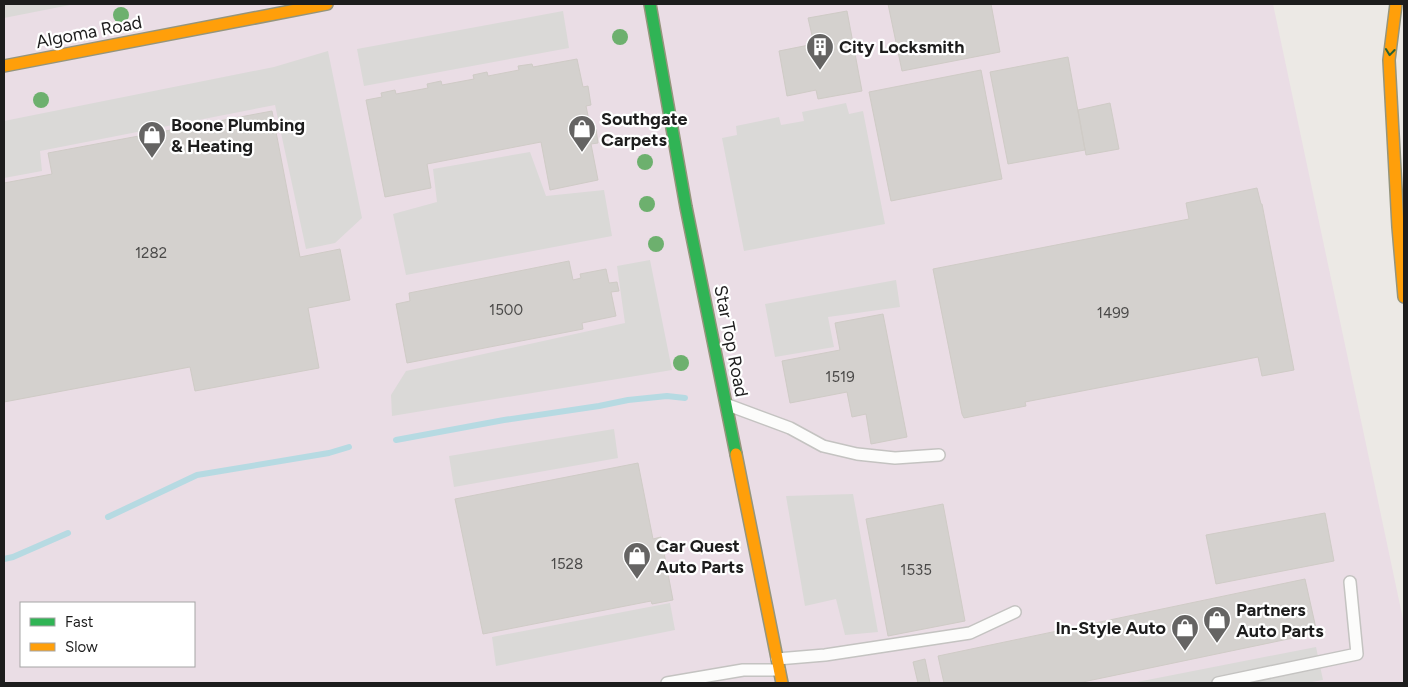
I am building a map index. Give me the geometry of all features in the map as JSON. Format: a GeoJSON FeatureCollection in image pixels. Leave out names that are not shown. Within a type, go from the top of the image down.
{"type":"FeatureCollection","features":[{"type":"Feature","properties":{"kind":"main road","name":"Algoma Road"},"geometry":{"type":"LineString","coordinates":[[4,66],[327,4]]}},
{"type":"Feature","properties":{"kind":"main road","name":"Star Top Road"},"geometry":{"type":"LineString","coordinates":[[650,4],[681,178],[782,683]]}},
{"type":"Feature","properties":{"kind":"main road"},"geometry":{"type":"LineString","coordinates":[[1396,4],[1403,36]]}},
{"type":"Feature","properties":{"kind":"main road"},"geometry":{"type":"LineString","coordinates":[[1396,4],[1390,60],[1397,217],[1404,297]]}},
{"type":"Feature","properties":{"kind":"lane"},"geometry":{"type":"LineString","coordinates":[[725,404],[790,428],[823,446],[857,454],[895,458],[939,455]]}},
{"type":"Feature","properties":{"kind":"lane"},"geometry":{"type":"LineString","coordinates":[[1218,683],[1357,654],[1350,582]]}},
{"type":"Feature","properties":{"kind":"lane"},"geometry":{"type":"LineString","coordinates":[[667,683],[825,655],[970,633],[1015,612]]}},
{"type":"Feature","properties":{"kind":"shaded area"},"geometry":{"type":"Polygon","coordinates":[[[4,4],[1273,4],[1404,624],[1404,683],[4,683],[4,4]]]}},
{"type":"Feature","properties":{"kind":"shaded area"},"geometry":{"type":"Polygon","coordinates":[[[4,4],[75,4],[4,18],[4,4]]]}},
{"type":"Feature","properties":{"kind":"shaded area"},"geometry":{"type":"Polygon","coordinates":[[[563,11],[569,48],[364,86],[357,49],[563,11]]]}},
{"type":"Feature","properties":{"kind":"shaded area"},"geometry":{"type":"Polygon","coordinates":[[[328,51],[362,218],[335,243],[306,249],[275,105],[40,151],[42,171],[4,178],[4,121],[274,67],[328,51]]]}},
{"type":"Feature","properties":{"kind":"shaded area"},"geometry":{"type":"Polygon","coordinates":[[[846,103],[849,114],[863,111],[885,224],[744,251],[722,138],[737,135],[736,126],[779,117],[781,125],[804,121],[802,112],[846,103]]]}},
{"type":"Feature","properties":{"kind":"shaded area"},"geometry":{"type":"Polygon","coordinates":[[[530,152],[546,196],[604,190],[612,236],[406,275],[393,214],[437,202],[433,169],[530,152]]]}},
{"type":"Feature","properties":{"kind":"shaded area"},"geometry":{"type":"Polygon","coordinates":[[[650,260],[672,370],[392,416],[391,395],[406,371],[625,323],[617,266],[650,260]]]}},
{"type":"Feature","properties":{"kind":"shaded area"},"geometry":{"type":"Polygon","coordinates":[[[896,280],[900,307],[828,317],[834,347],[775,357],[765,304],[896,280]]]}},
{"type":"Feature","properties":{"kind":"shaded area"},"geometry":{"type":"Polygon","coordinates":[[[614,429],[618,458],[454,487],[449,456],[614,429]]]}},
{"type":"Feature","properties":{"kind":"shaded area"},"geometry":{"type":"Polygon","coordinates":[[[853,494],[878,632],[845,635],[836,599],[805,606],[786,496],[853,494]]]}},
{"type":"Feature","properties":{"kind":"shaded area"},"geometry":{"type":"Polygon","coordinates":[[[670,603],[675,630],[496,666],[492,637],[670,603]]]}},
{"type":"Feature","properties":{"kind":"shaded area"},"geometry":{"type":"Polygon","coordinates":[[[1316,647],[1323,680],[1306,683],[1132,683],[1316,647]]]}},
{"type":"Feature","properties":{"kind":"building"},"geometry":{"type":"Polygon","coordinates":[[[888,4],[991,4],[1000,52],[902,71],[888,4]]]}},
{"type":"Feature","properties":{"kind":"building","name":"City Locksmith"},"geometry":{"type":"Polygon","coordinates":[[[847,11],[862,91],[818,99],[816,90],[787,96],[779,51],[814,44],[808,18],[847,11]]]}},
{"type":"Feature","properties":{"kind":"building"},"geometry":{"type":"Polygon","coordinates":[[[1068,57],[1085,150],[1008,164],[990,72],[1068,57]]]}},
{"type":"Feature","properties":{"kind":"building"},"geometry":{"type":"Polygon","coordinates":[[[577,59],[583,87],[588,86],[591,105],[586,106],[591,130],[596,129],[598,143],[591,144],[598,180],[550,190],[541,142],[427,164],[431,188],[385,197],[366,100],[382,97],[381,93],[395,90],[396,94],[428,88],[427,84],[441,81],[442,85],[474,79],[473,75],[487,72],[488,76],[519,70],[518,66],[532,64],[533,67],[577,59]]]}},
{"type":"Feature","properties":{"kind":"building"},"geometry":{"type":"Polygon","coordinates":[[[981,70],[1002,179],[891,201],[869,92],[981,70]]]}},
{"type":"Feature","properties":{"kind":"building"},"geometry":{"type":"Polygon","coordinates":[[[1110,103],[1119,149],[1086,155],[1078,110],[1110,103]]]}},
{"type":"Feature","properties":{"kind":"building"},"geometry":{"type":"Polygon","coordinates":[[[272,111],[300,257],[340,249],[350,300],[308,308],[319,368],[195,391],[190,367],[4,402],[4,183],[52,174],[48,153],[272,111]]]}},
{"type":"Feature","properties":{"kind":"building"},"geometry":{"type":"Polygon","coordinates":[[[1257,188],[1262,204],[1294,370],[1262,376],[1258,357],[1025,402],[1026,406],[964,418],[933,269],[1189,219],[1186,203],[1257,188]]]}},
{"type":"Feature","properties":{"kind":"building"},"geometry":{"type":"Polygon","coordinates":[[[569,261],[573,280],[581,278],[580,274],[606,269],[609,283],[617,282],[619,291],[611,292],[616,316],[582,323],[583,329],[407,363],[396,304],[410,301],[409,293],[569,261]]]}},
{"type":"Feature","properties":{"kind":"building"},"geometry":{"type":"Polygon","coordinates":[[[883,314],[907,437],[871,444],[866,414],[852,417],[847,392],[790,403],[782,361],[840,350],[835,323],[883,314]]]}},
{"type":"Feature","properties":{"kind":"building"},"geometry":{"type":"Polygon","coordinates":[[[638,463],[653,539],[661,537],[673,600],[652,604],[651,601],[483,634],[455,499],[638,463]]]}},
{"type":"Feature","properties":{"kind":"building"},"geometry":{"type":"Polygon","coordinates":[[[943,504],[965,621],[888,636],[866,519],[943,504]]]}},
{"type":"Feature","properties":{"kind":"building"},"geometry":{"type":"Polygon","coordinates":[[[1325,513],[1334,561],[1216,584],[1206,535],[1325,513]]]}},
{"type":"Feature","properties":{"kind":"building"},"geometry":{"type":"Polygon","coordinates":[[[1305,579],[1317,633],[1078,683],[944,683],[938,656],[1305,579]]]}},
{"type":"Feature","properties":{"kind":"building"},"geometry":{"type":"Polygon","coordinates":[[[925,659],[930,683],[918,683],[913,662],[925,659]]]}},
{"type":"Feature","properties":{"kind":"waterway"},"geometry":{"type":"LineString","coordinates":[[396,440],[628,400],[667,396],[685,398]]}},
{"type":"Feature","properties":{"kind":"waterway"},"geometry":{"type":"LineString","coordinates":[[108,517],[197,475],[329,453],[349,447]]}},
{"type":"Feature","properties":{"kind":"waterway"},"geometry":{"type":"LineString","coordinates":[[4,559],[13,557],[68,533]]}},
{"type":"Feature","properties":{"kind":"traffic: fast"},"geometry":{"type":"LineString","coordinates":[[650,4],[686,207],[736,454]]}},
{"type":"Feature","properties":{"kind":"traffic: slow"},"geometry":{"type":"LineString","coordinates":[[4,66],[327,4]]}},
{"type":"Feature","properties":{"kind":"traffic: slow"},"geometry":{"type":"LineString","coordinates":[[1396,4],[1389,60],[1398,227],[1404,297]]}},
{"type":"Feature","properties":{"kind":"traffic: slow"},"geometry":{"type":"LineString","coordinates":[[736,454],[782,683]]}},
{"type":"Feature","properties":{"kind":"place","name":"City Locksmith"},"geometry":{"type":"Point","coordinates":[820,71]}},
{"type":"Feature","properties":{"kind":"place","name":"Southgate Carpets"},"geometry":{"type":"Point","coordinates":[582,153]}},
{"type":"Feature","properties":{"kind":"place","name":"Boone Plumbing & Heating"},"geometry":{"type":"Point","coordinates":[152,159]}},
{"type":"Feature","properties":{"kind":"place","name":"Car Quest Auto Parts"},"geometry":{"type":"Point","coordinates":[637,580]}},
{"type":"Feature","properties":{"kind":"place","name":"Partners Auto Parts"},"geometry":{"type":"Point","coordinates":[1217,644]}},
{"type":"Feature","properties":{"kind":"place","name":"In-Style Auto"},"geometry":{"type":"Point","coordinates":[1185,652]}}]}
